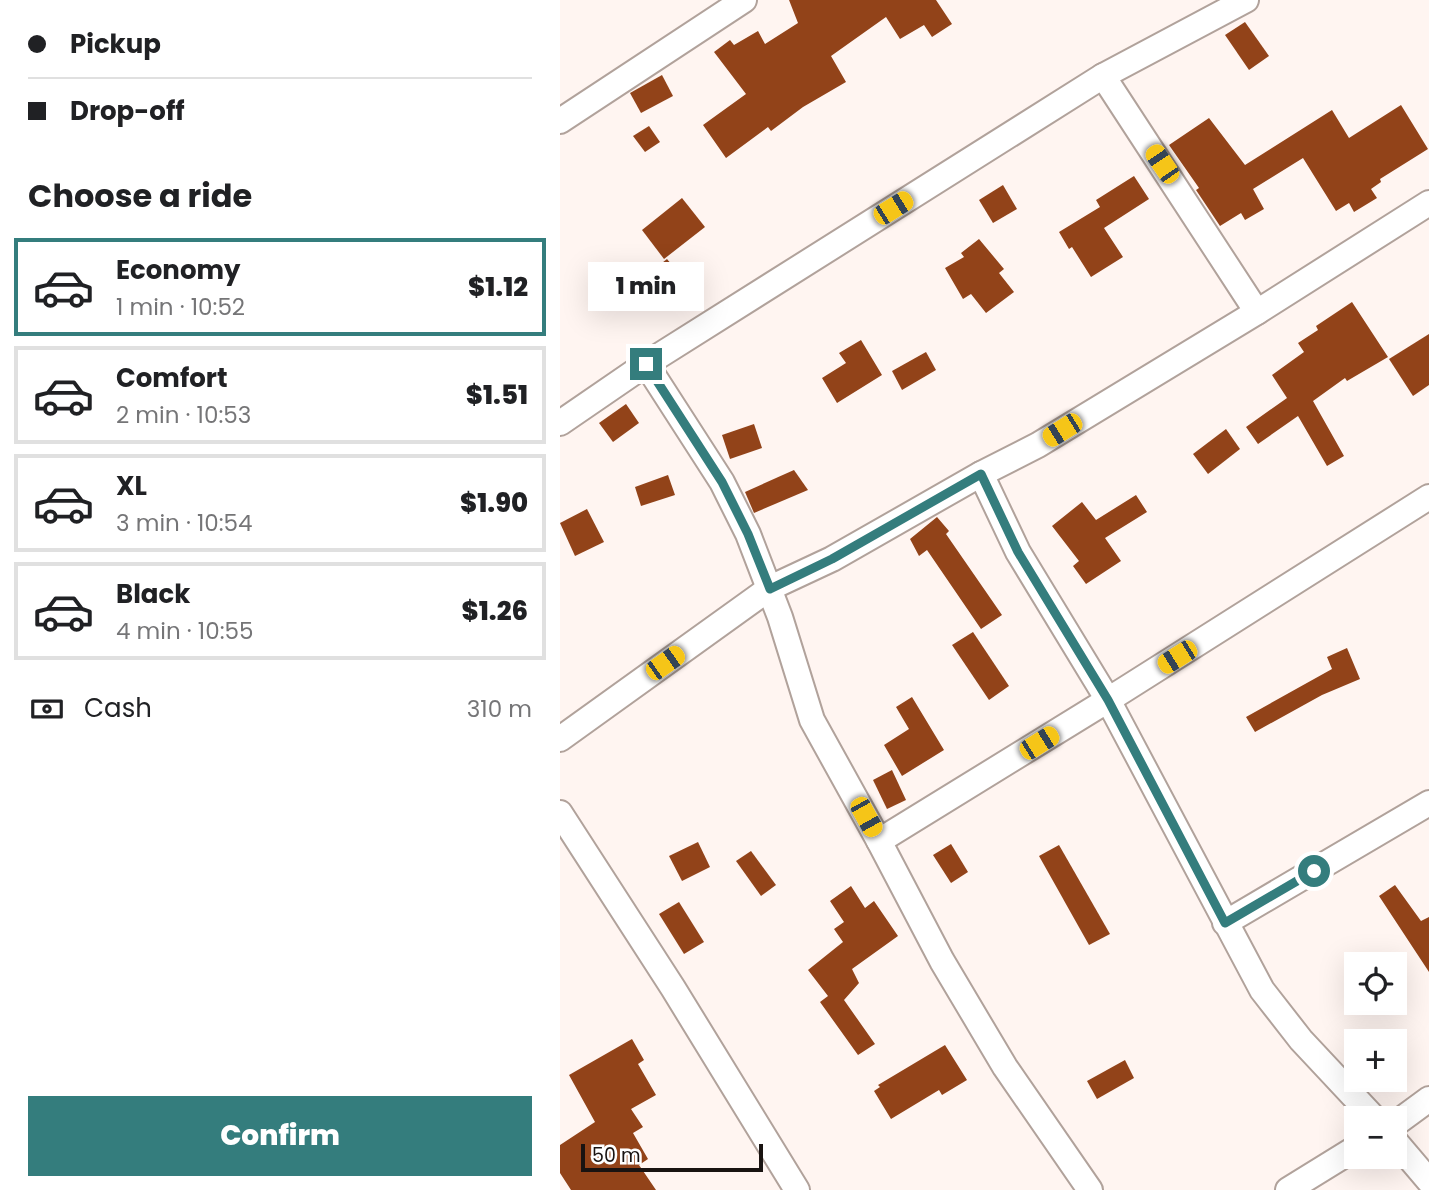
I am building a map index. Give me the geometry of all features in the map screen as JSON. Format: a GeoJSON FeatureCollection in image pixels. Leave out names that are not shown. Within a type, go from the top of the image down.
{"type":"FeatureCollection","features":[{"type":"Feature","properties":{"kind":"street"},"geometry":{"type":"LineString","coordinates":[[560,121],[744,0]]}},
{"type":"Feature","properties":{"kind":"street"},"geometry":{"type":"LineString","coordinates":[[560,423],[646,364],[1103,76],[1246,0]]}},
{"type":"Feature","properties":{"kind":"street"},"geometry":{"type":"LineString","coordinates":[[1103,76],[1257,312]]}},
{"type":"Feature","properties":{"kind":"street"},"geometry":{"type":"LineString","coordinates":[[560,738],[770,589],[832,559],[981,474],[1038,445],[1257,312],[1429,203]]}},
{"type":"Feature","properties":{"kind":"street"},"geometry":{"type":"LineString","coordinates":[[646,364],[722,482],[748,534],[770,589],[812,720],[942,961],[1005,1067],[1090,1190]]}},
{"type":"Feature","properties":{"kind":"street"},"geometry":{"type":"LineString","coordinates":[[981,474],[1018,552],[1108,700],[1262,990],[1301,1040],[1363,1106]]}},
{"type":"Feature","properties":{"kind":"street"},"geometry":{"type":"LineString","coordinates":[[879,841],[1429,497]]}},
{"type":"Feature","properties":{"kind":"street"},"geometry":{"type":"LineString","coordinates":[[1225,923],[1429,803]]}},
{"type":"Feature","properties":{"kind":"street"},"geometry":{"type":"LineString","coordinates":[[560,813],[673,988],[797,1190]]}},
{"type":"Feature","properties":{"kind":"street"},"geometry":{"type":"LineString","coordinates":[[1407,1115],[1429,1099]]}},
{"type":"Feature","properties":{"kind":"street"},"geometry":{"type":"LineString","coordinates":[[1407,1155],[1429,1181]]}},
{"type":"Feature","properties":{"kind":"street"},"geometry":{"type":"LineString","coordinates":[[1289,1190],[1344,1156]]}},
{"type":"Feature","properties":{"kind":"building"},"geometry":{"type":"Polygon","coordinates":[[[789,0],[936,0],[952,24],[932,37],[924,25],[900,39],[886,17],[831,56],[846,82],[803,107],[771,131],[768,127],[726,158],[703,125],[746,94],[714,52],[730,40],[734,45],[758,31],[765,44],[798,23],[789,0]]]}},
{"type":"Feature","properties":{"kind":"building"},"geometry":{"type":"Polygon","coordinates":[[[1245,22],[1269,56],[1249,70],[1225,35],[1245,22]]]}},
{"type":"Feature","properties":{"kind":"building"},"geometry":{"type":"Polygon","coordinates":[[[662,75],[673,96],[641,113],[630,93],[662,75]]]}},
{"type":"Feature","properties":{"kind":"building"},"geometry":{"type":"Polygon","coordinates":[[[1401,105],[1428,149],[1380,179],[1381,182],[1371,189],[1377,198],[1354,212],[1349,203],[1336,211],[1303,158],[1253,189],[1264,209],[1245,220],[1241,213],[1220,226],[1196,190],[1199,188],[1169,145],[1209,118],[1245,165],[1332,110],[1349,138],[1401,105]]]}},
{"type":"Feature","properties":{"kind":"building"},"geometry":{"type":"Polygon","coordinates":[[[649,126],[660,142],[645,152],[633,136],[649,126]]]}},
{"type":"Feature","properties":{"kind":"building"},"geometry":{"type":"Polygon","coordinates":[[[1134,176],[1149,199],[1104,228],[1123,257],[1091,277],[1059,232],[1100,207],[1096,200],[1134,176]]]}},
{"type":"Feature","properties":{"kind":"building"},"geometry":{"type":"Polygon","coordinates":[[[1003,185],[1017,209],[993,223],[979,200],[1003,185]]]}},
{"type":"Feature","properties":{"kind":"building"},"geometry":{"type":"Polygon","coordinates":[[[682,198],[705,227],[664,259],[642,230],[682,198]]]}},
{"type":"Feature","properties":{"kind":"building"},"geometry":{"type":"Polygon","coordinates":[[[979,239],[1004,269],[999,273],[1014,292],[986,313],[971,294],[963,299],[945,268],[964,257],[961,253],[979,239]]]}},
{"type":"Feature","properties":{"kind":"building"},"geometry":{"type":"Polygon","coordinates":[[[667,259],[681,276],[643,306],[629,289],[667,259]]]}},
{"type":"Feature","properties":{"kind":"building"},"geometry":{"type":"Polygon","coordinates":[[[1352,302],[1388,357],[1347,381],[1345,378],[1313,401],[1344,456],[1327,466],[1298,416],[1258,444],[1246,427],[1287,398],[1272,375],[1304,352],[1298,343],[1318,330],[1316,326],[1352,302]]]}},
{"type":"Feature","properties":{"kind":"building"},"geometry":{"type":"Polygon","coordinates":[[[1429,334],[1429,385],[1413,396],[1389,359],[1429,334]]]}},
{"type":"Feature","properties":{"kind":"building"},"geometry":{"type":"Polygon","coordinates":[[[861,340],[882,375],[837,403],[822,378],[846,363],[839,353],[861,340]]]}},
{"type":"Feature","properties":{"kind":"building"},"geometry":{"type":"Polygon","coordinates":[[[926,352],[936,370],[902,390],[892,371],[926,352]]]}},
{"type":"Feature","properties":{"kind":"building"},"geometry":{"type":"Polygon","coordinates":[[[626,404],[639,423],[613,442],[599,423],[626,404]]]}},
{"type":"Feature","properties":{"kind":"building"},"geometry":{"type":"Polygon","coordinates":[[[754,424],[762,448],[730,459],[722,435],[754,424]]]}},
{"type":"Feature","properties":{"kind":"building"},"geometry":{"type":"Polygon","coordinates":[[[1226,429],[1240,449],[1208,474],[1193,454],[1226,429]]]}},
{"type":"Feature","properties":{"kind":"building"},"geometry":{"type":"Polygon","coordinates":[[[794,470],[808,490],[754,513],[745,492],[794,470]]]}},
{"type":"Feature","properties":{"kind":"building"},"geometry":{"type":"Polygon","coordinates":[[[668,475],[675,495],[641,506],[635,487],[668,475]]]}},
{"type":"Feature","properties":{"kind":"building"},"geometry":{"type":"Polygon","coordinates":[[[1136,495],[1147,512],[1105,538],[1121,561],[1086,584],[1073,566],[1079,561],[1052,526],[1082,502],[1096,520],[1136,495]]]}},
{"type":"Feature","properties":{"kind":"building"},"geometry":{"type":"Polygon","coordinates":[[[587,509],[604,542],[575,556],[560,523],[587,509]]]}},
{"type":"Feature","properties":{"kind":"building"},"geometry":{"type":"Polygon","coordinates":[[[937,517],[949,531],[946,534],[1002,615],[981,629],[927,550],[919,556],[910,539],[937,517]]]}},
{"type":"Feature","properties":{"kind":"building"},"geometry":{"type":"Polygon","coordinates":[[[973,632],[1009,686],[989,700],[952,645],[973,632]]]}},
{"type":"Feature","properties":{"kind":"building"},"geometry":{"type":"Polygon","coordinates":[[[1347,648],[1360,679],[1322,695],[1255,732],[1246,717],[1332,669],[1327,657],[1347,648]]]}},
{"type":"Feature","properties":{"kind":"building"},"geometry":{"type":"Polygon","coordinates":[[[912,697],[944,750],[902,776],[884,745],[909,729],[896,707],[912,697]]]}},
{"type":"Feature","properties":{"kind":"building"},"geometry":{"type":"Polygon","coordinates":[[[892,770],[906,800],[887,809],[873,780],[892,770]]]}},
{"type":"Feature","properties":{"kind":"building"},"geometry":{"type":"Polygon","coordinates":[[[698,842],[710,867],[682,881],[669,856],[698,842]]]}},
{"type":"Feature","properties":{"kind":"building"},"geometry":{"type":"Polygon","coordinates":[[[951,844],[968,872],[951,883],[933,855],[951,844]]]}},
{"type":"Feature","properties":{"kind":"building"},"geometry":{"type":"Polygon","coordinates":[[[1059,845],[1110,934],[1089,945],[1039,856],[1059,845]]]}},
{"type":"Feature","properties":{"kind":"building"},"geometry":{"type":"Polygon","coordinates":[[[751,851],[776,885],[761,896],[736,861],[751,851]]]}},
{"type":"Feature","properties":{"kind":"building"},"geometry":{"type":"Polygon","coordinates":[[[1395,885],[1421,921],[1429,917],[1429,972],[1379,896],[1395,885]]]}},
{"type":"Feature","properties":{"kind":"building"},"geometry":{"type":"Polygon","coordinates":[[[851,886],[865,908],[874,901],[898,936],[852,969],[859,983],[844,1000],[875,1044],[858,1055],[820,1002],[828,996],[808,970],[843,942],[834,929],[844,922],[830,901],[851,886]]]}},
{"type":"Feature","properties":{"kind":"building"},"geometry":{"type":"Polygon","coordinates":[[[679,902],[704,942],[684,954],[659,914],[679,902]]]}},
{"type":"Feature","properties":{"kind":"building"},"geometry":{"type":"Polygon","coordinates":[[[632,1039],[644,1060],[638,1064],[656,1095],[631,1109],[643,1127],[633,1133],[648,1159],[639,1165],[656,1190],[571,1190],[560,1173],[560,1145],[595,1122],[569,1075],[632,1039]]]}},
{"type":"Feature","properties":{"kind":"building"},"geometry":{"type":"Polygon","coordinates":[[[945,1045],[967,1080],[942,1095],[939,1090],[891,1119],[874,1091],[880,1087],[878,1085],[945,1045]]]}},
{"type":"Feature","properties":{"kind":"building"},"geometry":{"type":"Polygon","coordinates":[[[1125,1060],[1134,1078],[1097,1099],[1087,1081],[1125,1060]]]}},
{"type":"Feature","properties":{"kind":"route"},"geometry":{"type":"LineString","coordinates":[[646,364],[722,482],[748,534],[770,589],[832,559],[981,474],[1018,552],[1108,700],[1225,923],[1314,871]]}}]}
